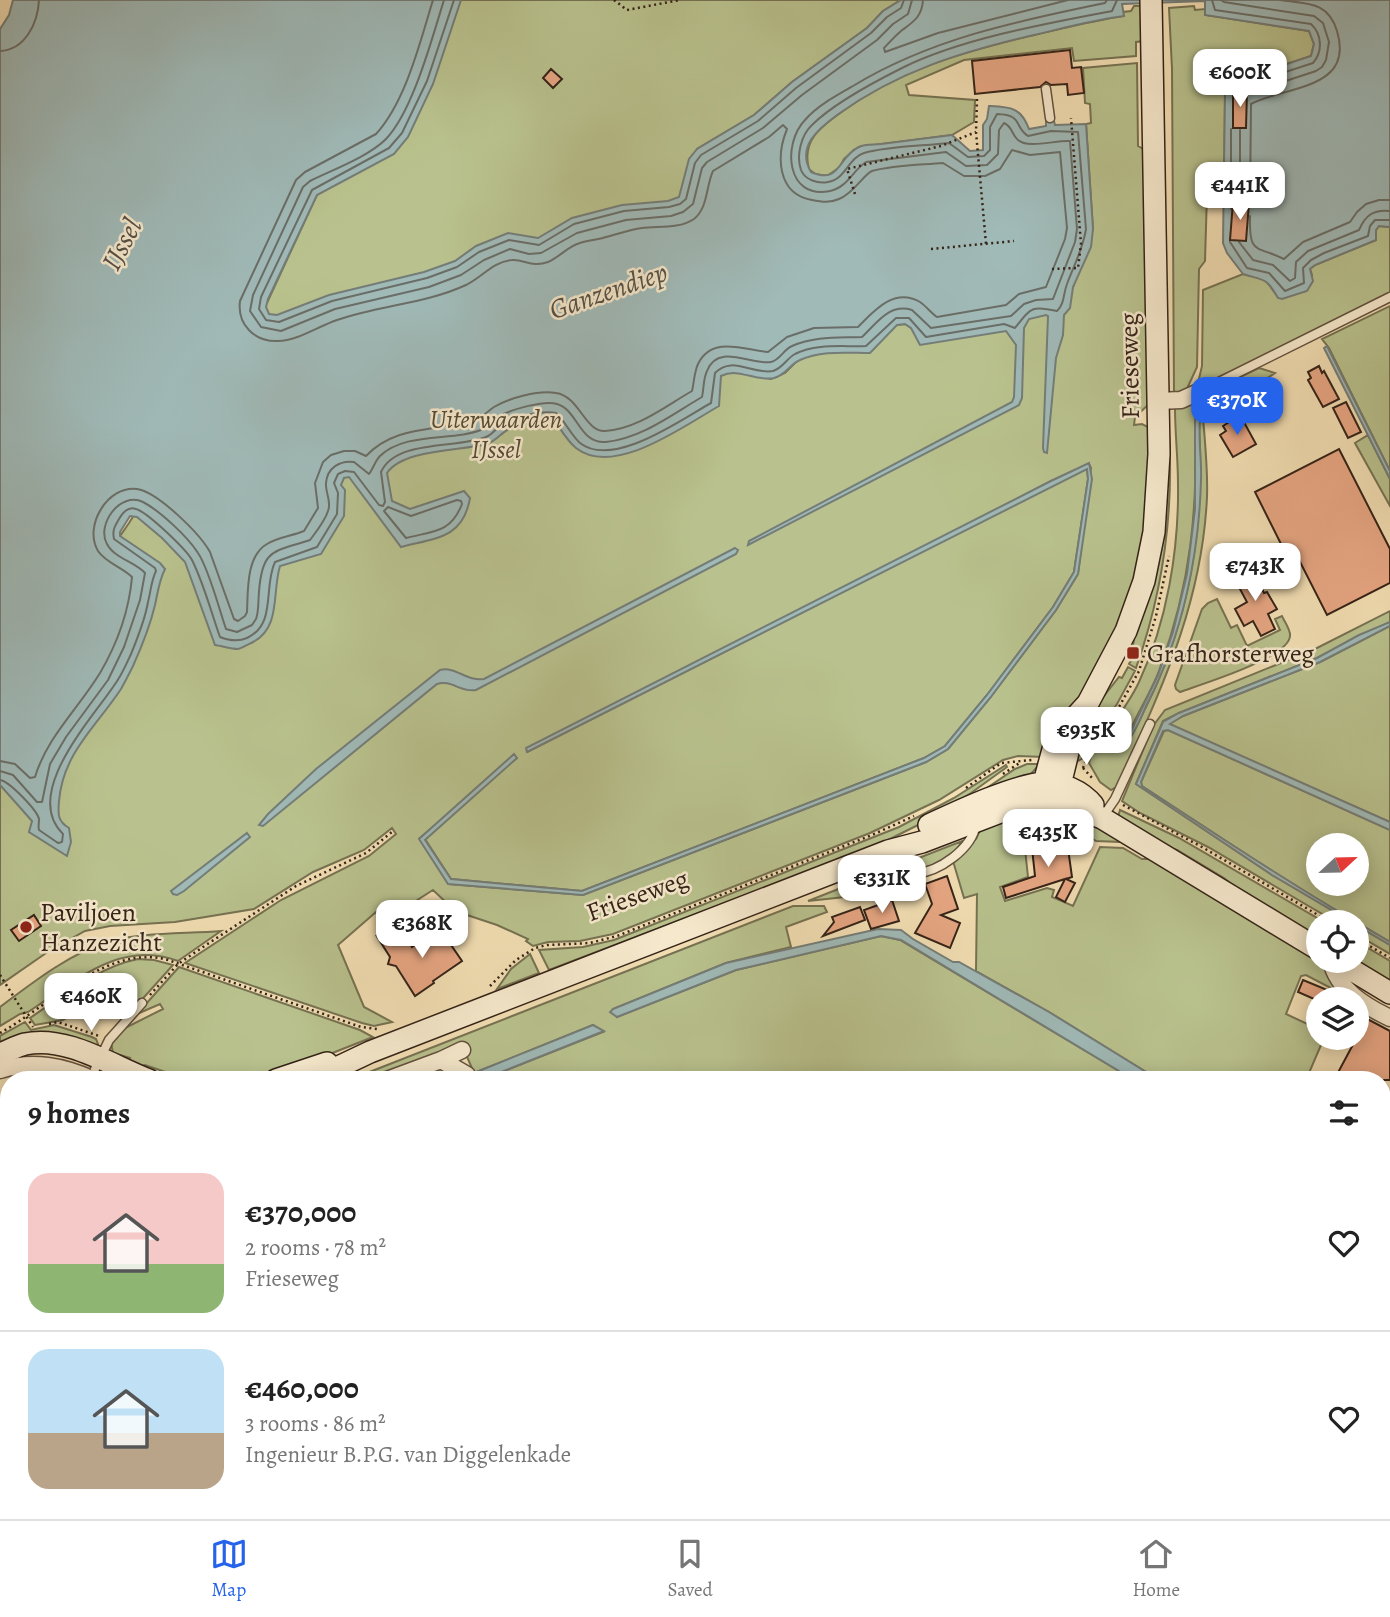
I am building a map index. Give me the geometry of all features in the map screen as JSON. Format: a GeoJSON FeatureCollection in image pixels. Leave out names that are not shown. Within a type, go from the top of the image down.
{"type":"FeatureCollection","features":[{"type":"Feature","properties":{"kind":"main road","name":"Frieseweg"},"geometry":{"type":"LineString","coordinates":[[330,1071],[370,1052],[883,853],[922,842],[971,805],[1020,804],[1050,789],[1058,736],[1080,714],[1117,650],[1144,581],[1154,531],[1158,401],[1151,7]]}},
{"type":"Feature","properties":{"kind":"main road"},"geometry":{"type":"LineString","coordinates":[[1050,789],[1093,822],[1306,942]]}},
{"type":"Feature","properties":{"kind":"main road"},"geometry":{"type":"LineString","coordinates":[[1355,973],[1390,993]]}},
{"type":"Feature","properties":{"kind":"main road","name":"Frieseweg"},"geometry":{"type":"LineString","coordinates":[[300,1071],[370,1052]]}},
{"type":"Feature","properties":{"kind":"main road"},"geometry":{"type":"LineString","coordinates":[[0,1056],[57,1057],[96,1069]]}},
{"type":"Feature","properties":{"kind":"street"},"geometry":{"type":"LineString","coordinates":[[1158,401],[1181,400],[1201,391]]}},
{"type":"Feature","properties":{"kind":"street"},"geometry":{"type":"LineString","coordinates":[[1337,973],[1352,995],[1390,1018]]}},
{"type":"Feature","properties":{"kind":"street"},"geometry":{"type":"LineString","coordinates":[[411,1071],[462,1050]]}},
{"type":"Feature","properties":{"kind":"street"},"geometry":{"type":"LineString","coordinates":[[441,1060],[460,1071]]}},
{"type":"Feature","properties":{"kind":"street"},"geometry":{"type":"LineString","coordinates":[[0,1070],[21,1065],[96,1069]]}},
{"type":"Feature","properties":{"kind":"lane"},"geometry":{"type":"LineString","coordinates":[[1046,89],[1050,118]]}},
{"type":"Feature","properties":{"kind":"lane"},"geometry":{"type":"LineString","coordinates":[[1201,391],[1390,297]]}},
{"type":"Feature","properties":{"kind":"lane"},"geometry":{"type":"LineString","coordinates":[[1093,822],[1115,799],[1150,724]]}},
{"type":"Feature","properties":{"kind":"lane"},"geometry":{"type":"LineString","coordinates":[[883,853],[886,870],[919,873],[951,858],[974,835],[971,805]]}},
{"type":"Feature","properties":{"kind":"lane"},"geometry":{"type":"LineString","coordinates":[[96,1069],[109,1040],[142,1003]]}},
{"type":"Feature","properties":{"kind":"path"},"geometry":{"type":"LineString","coordinates":[[614,0],[628,10],[680,0]]}},
{"type":"Feature","properties":{"kind":"path"},"geometry":{"type":"LineString","coordinates":[[977,99],[976,132],[986,244]]}},
{"type":"Feature","properties":{"kind":"path"},"geometry":{"type":"LineString","coordinates":[[1052,269],[1078,268],[1081,244],[1071,118]]}},
{"type":"Feature","properties":{"kind":"path"},"geometry":{"type":"LineString","coordinates":[[855,194],[847,169],[941,146],[976,132]]}},
{"type":"Feature","properties":{"kind":"path"},"geometry":{"type":"LineString","coordinates":[[931,249],[1014,241]]}},
{"type":"Feature","properties":{"kind":"path"},"geometry":{"type":"LineString","coordinates":[[1087,759],[1083,768],[1096,783],[1132,811],[1308,910]]}},
{"type":"Feature","properties":{"kind":"path"},"geometry":{"type":"LineString","coordinates":[[971,805],[998,765],[1024,761]]}},
{"type":"Feature","properties":{"kind":"path","name":"Frieseweg"},"geometry":{"type":"LineString","coordinates":[[487,988],[516,960],[536,948],[582,944],[617,936],[872,835],[919,813]]}},
{"type":"Feature","properties":{"kind":"path"},"geometry":{"type":"LineString","coordinates":[[1006,826],[1045,828],[1093,822]]}},
{"type":"Feature","properties":{"kind":"path"},"geometry":{"type":"LineString","coordinates":[[142,1003],[178,964],[286,892],[366,853],[392,832]]}},
{"type":"Feature","properties":{"kind":"path"},"geometry":{"type":"LineString","coordinates":[[1369,946],[1390,958]]}},
{"type":"Feature","properties":{"kind":"path"},"geometry":{"type":"LineString","coordinates":[[0,1032],[78,983],[123,959],[153,957],[361,1027],[372,1030],[382,1028]]}},
{"type":"Feature","properties":{"kind":"path"},"geometry":{"type":"LineString","coordinates":[[0,975],[30,1023]]}},
{"type":"Feature","properties":{"kind":"green space","name":"Uiterwaarden IJssel"},"geometry":{"type":"Polygon","coordinates":[[[407,0],[901,0],[792,82],[754,115],[697,149],[761,377],[771,379],[785,373],[798,360],[897,325],[905,324],[911,328],[1029,318],[1070,296],[1093,229],[1086,124],[1091,123],[1090,104],[1085,103],[1083,68],[1137,63],[1138,146],[1147,151],[1149,404],[1135,417],[1134,425],[1142,424],[1150,428],[1144,534],[1130,597],[1103,659],[1044,757],[1018,756],[1003,760],[939,800],[870,833],[613,934],[580,941],[548,942],[533,946],[526,941],[528,939],[453,909],[433,890],[383,922],[376,912],[338,945],[364,1007],[392,1022],[374,1026],[362,1023],[185,963],[281,900],[369,856],[396,834],[392,828],[364,850],[313,872],[254,909],[175,922],[110,926],[85,931],[49,951],[0,985],[0,711],[129,523],[266,305],[407,0]],[[1089,464],[1051,481],[527,752],[1087,468],[1088,479],[1074,572],[1053,607],[987,695],[945,746],[924,758],[582,891],[451,879],[425,839],[517,757],[420,838],[449,884],[583,895],[926,762],[948,749],[990,698],[1056,610],[1078,574],[1091,468],[1089,464]]]}},
{"type":"Feature","properties":{"kind":"green space"},"geometry":{"type":"Polygon","coordinates":[[[1134,6],[1144,6],[1144,41],[1136,42],[1136,56],[1074,61],[1072,48],[964,60],[906,85],[909,95],[975,100],[974,122],[952,135],[859,147],[827,176],[815,174],[809,169],[808,150],[821,128],[886,84],[932,64],[980,49],[1123,16],[1123,12],[1131,11],[1134,6]]]}},
{"type":"Feature","properties":{"kind":"green space"},"geometry":{"type":"Polygon","coordinates":[[[1194,6],[1195,10],[1205,9],[1205,15],[1309,31],[1314,44],[1311,56],[1233,82],[1225,93],[1224,193],[1207,194],[1205,261],[1199,269],[1197,367],[1185,393],[1174,394],[1172,69],[1169,8],[1194,6]]]}},
{"type":"Feature","properties":{"kind":"green space"},"geometry":{"type":"Polygon","coordinates":[[[1379,226],[1390,227],[1390,294],[1203,385],[1198,383],[1202,366],[1203,290],[1243,274],[1265,279],[1275,293],[1312,275],[1310,269],[1315,265],[1376,240],[1379,226]]]}},
{"type":"Feature","properties":{"kind":"green space"},"geometry":{"type":"Polygon","coordinates":[[[1390,306],[1390,471],[1329,348],[1322,339],[1390,306]]]}},
{"type":"Feature","properties":{"kind":"green space"},"geometry":{"type":"Polygon","coordinates":[[[1259,368],[1275,373],[1195,420],[1193,516],[1179,606],[1156,678],[1124,746],[1136,729],[1160,676],[1183,606],[1196,534],[1199,424],[1203,417],[1207,497],[1197,574],[1177,646],[1164,680],[1118,786],[1111,790],[1100,782],[1089,763],[1092,754],[1139,682],[1164,610],[1178,509],[1175,408],[1259,368]]]}},
{"type":"Feature","properties":{"kind":"green space"},"geometry":{"type":"Polygon","coordinates":[[[1168,418],[1170,482],[1166,544],[1154,606],[1136,668],[1129,664],[1135,654],[1132,652],[1168,418]]]}},
{"type":"Feature","properties":{"kind":"green space"},"geometry":{"type":"Polygon","coordinates":[[[1368,435],[1390,479],[1390,506],[1355,443],[1368,435]]]}},
{"type":"Feature","properties":{"kind":"green space"},"geometry":{"type":"Polygon","coordinates":[[[1217,599],[1231,628],[1237,625],[1247,646],[1280,630],[1275,619],[1282,616],[1290,636],[1286,644],[1260,662],[1180,692],[1175,685],[1202,609],[1217,599]]]}},
{"type":"Feature","properties":{"kind":"green space"},"geometry":{"type":"Polygon","coordinates":[[[1390,611],[1390,622],[1317,658],[1163,721],[1136,784],[1272,875],[1332,910],[1316,910],[1208,847],[1122,801],[1153,726],[1165,710],[1315,649],[1390,611]]]}},
{"type":"Feature","properties":{"kind":"green space"},"geometry":{"type":"Polygon","coordinates":[[[1390,626],[1390,822],[1171,725],[1171,722],[1183,716],[1320,662],[1390,626]]]}},
{"type":"Feature","properties":{"kind":"green space"},"geometry":{"type":"Polygon","coordinates":[[[1128,667],[1135,671],[1117,704],[1088,745],[1083,758],[1073,760],[1082,724],[1119,677],[1122,678],[1128,667]]]}},
{"type":"Feature","properties":{"kind":"green space"},"geometry":{"type":"Polygon","coordinates":[[[1168,730],[1390,830],[1390,942],[1369,930],[1369,910],[1336,910],[1312,896],[1369,896],[1369,833],[1306,833],[1306,893],[1142,786],[1141,782],[1164,731],[1168,730]]]}},
{"type":"Feature","properties":{"kind":"green space"},"geometry":{"type":"Polygon","coordinates":[[[1027,764],[1040,764],[1028,777],[978,794],[1015,769],[1027,764]]]}},
{"type":"Feature","properties":{"kind":"green space"},"geometry":{"type":"Polygon","coordinates":[[[1006,765],[1007,767],[971,793],[922,823],[878,845],[549,970],[539,950],[583,947],[614,940],[899,827],[954,798],[1006,765]]]}},
{"type":"Feature","properties":{"kind":"green space"},"geometry":{"type":"Polygon","coordinates":[[[1032,806],[1080,816],[1122,842],[1096,841],[1076,831],[1046,833],[1046,841],[1025,849],[1028,877],[1000,887],[1005,901],[1047,888],[1054,890],[1052,897],[1073,906],[1100,847],[1123,848],[1142,859],[1153,859],[1306,953],[1306,973],[1332,973],[1342,987],[1329,987],[1306,975],[1301,976],[1286,1014],[1306,1023],[1306,1050],[1319,1050],[1310,1071],[1144,1071],[976,971],[977,894],[964,898],[953,861],[976,839],[983,824],[1032,806]]]}},
{"type":"Feature","properties":{"kind":"green space"},"geometry":{"type":"Polygon","coordinates":[[[1120,810],[1179,838],[1306,912],[1306,933],[1251,900],[1224,878],[1177,850],[1155,843],[1118,817],[1120,810]]]}},
{"type":"Feature","properties":{"kind":"green space"},"geometry":{"type":"Polygon","coordinates":[[[962,841],[957,849],[942,861],[922,869],[893,868],[962,841]]]}},
{"type":"Feature","properties":{"kind":"green space"},"geometry":{"type":"Polygon","coordinates":[[[879,873],[908,876],[914,880],[873,896],[863,891],[845,897],[808,901],[879,873]]]}},
{"type":"Feature","properties":{"kind":"green space"},"geometry":{"type":"Polygon","coordinates":[[[793,906],[824,906],[827,912],[786,927],[791,947],[726,963],[613,1009],[617,1017],[736,970],[881,936],[900,940],[1119,1071],[504,1071],[603,1032],[593,1025],[479,1071],[473,1071],[462,1045],[398,1071],[372,1071],[793,906]]]}},
{"type":"Feature","properties":{"kind":"green space"},"geometry":{"type":"Polygon","coordinates":[[[221,931],[178,961],[136,955],[98,967],[28,1012],[0,1026],[0,1007],[51,970],[93,947],[134,936],[221,931]]]}},
{"type":"Feature","properties":{"kind":"green space"},"geometry":{"type":"Polygon","coordinates":[[[1369,933],[1390,945],[1390,954],[1369,942],[1369,933]]]}},
{"type":"Feature","properties":{"kind":"green space"},"geometry":{"type":"Polygon","coordinates":[[[1369,949],[1390,961],[1390,983],[1369,969],[1369,949]]]}},
{"type":"Feature","properties":{"kind":"green space"},"geometry":{"type":"Polygon","coordinates":[[[530,954],[539,973],[497,989],[511,969],[530,954]]]}},
{"type":"Feature","properties":{"kind":"green space"},"geometry":{"type":"Polygon","coordinates":[[[138,959],[173,965],[137,1005],[129,980],[63,1020],[35,1025],[30,1018],[95,975],[138,959]]]}},
{"type":"Feature","properties":{"kind":"green space"},"geometry":{"type":"Polygon","coordinates":[[[179,967],[360,1030],[373,1037],[287,1071],[163,1071],[145,1065],[134,1069],[127,1066],[130,1058],[113,1053],[111,1043],[123,1029],[163,1009],[160,1004],[137,1014],[179,967]]]}},
{"type":"Feature","properties":{"kind":"green space"},"geometry":{"type":"Polygon","coordinates":[[[25,1022],[31,1030],[54,1025],[92,1037],[98,1044],[97,1047],[0,1044],[0,1036],[25,1022]]]}},
{"type":"Feature","properties":{"kind":"water"},"geometry":{"type":"Polygon","coordinates":[[[13,0],[461,0],[433,84],[408,137],[394,154],[317,195],[268,299],[266,307],[269,314],[277,315],[329,295],[424,272],[455,261],[476,246],[508,233],[538,238],[572,218],[622,205],[668,201],[679,197],[689,159],[697,149],[754,115],[792,82],[901,0],[1390,0],[1390,227],[1379,226],[1376,240],[1315,265],[1310,269],[1313,281],[1307,291],[1282,299],[1278,298],[1271,286],[1264,281],[1243,274],[1223,243],[1225,93],[1233,82],[1311,56],[1314,44],[1309,31],[1205,15],[1205,1],[1122,4],[1124,16],[981,48],[931,65],[883,86],[830,120],[816,133],[806,155],[811,172],[828,175],[834,172],[852,151],[867,145],[952,135],[970,151],[983,150],[983,125],[989,106],[1018,112],[1029,129],[1046,126],[1046,119],[1053,117],[1055,125],[1086,124],[1093,229],[1091,247],[1073,287],[1070,308],[1064,315],[1063,335],[1056,358],[1047,453],[1043,448],[1046,315],[1029,319],[1024,328],[1022,398],[1019,405],[748,545],[749,541],[1012,402],[1016,345],[1006,331],[920,345],[911,328],[905,324],[897,325],[870,353],[834,353],[808,357],[774,378],[734,373],[721,376],[719,406],[669,436],[629,453],[610,457],[592,456],[576,448],[553,418],[509,429],[487,444],[406,459],[387,473],[392,501],[410,509],[464,491],[470,498],[461,522],[454,529],[436,538],[401,547],[349,477],[344,478],[341,485],[345,490],[344,516],[321,554],[280,566],[272,619],[268,628],[262,636],[238,649],[215,645],[185,562],[137,517],[130,516],[120,536],[165,569],[148,628],[133,666],[121,689],[82,741],[67,769],[58,809],[60,820],[69,828],[71,842],[67,856],[29,832],[32,821],[0,785],[0,29],[9,15],[13,0]]]}},
{"type":"Feature","properties":{"kind":"water"},"geometry":{"type":"Polygon","coordinates":[[[1327,346],[1390,471],[1390,479],[1324,348],[1327,346]]]}},
{"type":"Feature","properties":{"kind":"water"},"geometry":{"type":"Polygon","coordinates":[[[1239,389],[1243,394],[1200,421],[1200,509],[1186,595],[1179,624],[1159,678],[1134,732],[1124,746],[1158,675],[1173,632],[1187,574],[1195,509],[1195,420],[1197,415],[1239,389]]]}},
{"type":"Feature","properties":{"kind":"water"},"geometry":{"type":"Polygon","coordinates":[[[1089,463],[1092,479],[1078,574],[1056,610],[990,698],[948,749],[926,762],[583,895],[448,884],[419,839],[514,754],[517,758],[425,840],[451,879],[582,891],[924,758],[945,746],[987,695],[1053,607],[1074,572],[1088,479],[1087,469],[527,752],[526,748],[1089,463]]]}},
{"type":"Feature","properties":{"kind":"water"},"geometry":{"type":"Polygon","coordinates":[[[735,548],[738,550],[736,554],[476,690],[466,690],[447,683],[437,684],[263,826],[259,825],[316,769],[440,670],[451,670],[472,678],[484,679],[735,548]]]}},
{"type":"Feature","properties":{"kind":"water"},"geometry":{"type":"Polygon","coordinates":[[[1390,622],[1390,626],[1320,662],[1183,716],[1170,724],[1390,822],[1390,830],[1168,730],[1163,731],[1141,782],[1142,786],[1306,891],[1306,895],[1136,784],[1163,722],[1179,713],[1317,658],[1390,622]]]}},
{"type":"Feature","properties":{"kind":"water"},"geometry":{"type":"Polygon","coordinates":[[[247,833],[250,837],[184,891],[173,894],[171,891],[247,833]]]}},
{"type":"Feature","properties":{"kind":"water"},"geometry":{"type":"Polygon","coordinates":[[[1308,896],[1314,896],[1337,910],[1332,910],[1308,896]]]}},
{"type":"Feature","properties":{"kind":"water"},"geometry":{"type":"Polygon","coordinates":[[[878,929],[901,930],[953,962],[959,962],[1049,1012],[1144,1071],[1119,1071],[901,940],[881,936],[736,970],[617,1017],[610,1012],[726,963],[878,929]]]}},
{"type":"Feature","properties":{"kind":"water"},"geometry":{"type":"Polygon","coordinates":[[[1369,930],[1390,942],[1390,945],[1369,933],[1369,930]]]}},
{"type":"Feature","properties":{"kind":"water"},"geometry":{"type":"Polygon","coordinates":[[[593,1025],[604,1031],[504,1071],[479,1071],[593,1025]]]}},
{"type":"Feature","properties":{"kind":"building"},"geometry":{"type":"Polygon","coordinates":[[[1070,50],[1072,68],[1081,67],[1084,93],[1068,95],[1067,84],[1051,85],[1046,82],[1040,87],[975,94],[972,61],[1070,50]]]}},
{"type":"Feature","properties":{"kind":"building"},"geometry":{"type":"Polygon","coordinates":[[[551,69],[562,79],[553,88],[543,78],[551,69]]]}},
{"type":"Feature","properties":{"kind":"building"},"geometry":{"type":"Polygon","coordinates":[[[1233,90],[1247,90],[1246,128],[1233,128],[1233,90]]]}},
{"type":"Feature","properties":{"kind":"building"},"geometry":{"type":"Polygon","coordinates":[[[1233,202],[1249,203],[1246,241],[1230,240],[1233,202]]]}},
{"type":"Feature","properties":{"kind":"building"},"geometry":{"type":"Polygon","coordinates":[[[1319,366],[1339,399],[1323,407],[1308,380],[1311,378],[1308,372],[1319,366]]]}},
{"type":"Feature","properties":{"kind":"building"},"geometry":{"type":"Polygon","coordinates":[[[1346,402],[1361,432],[1348,438],[1333,408],[1346,402]]]}},
{"type":"Feature","properties":{"kind":"building"},"geometry":{"type":"Polygon","coordinates":[[[1240,415],[1256,444],[1233,457],[1220,435],[1226,431],[1223,426],[1240,415]]]}},
{"type":"Feature","properties":{"kind":"building"},"geometry":{"type":"Polygon","coordinates":[[[1339,449],[1390,549],[1390,583],[1327,615],[1294,550],[1286,554],[1255,492],[1339,449]]]}},
{"type":"Feature","properties":{"kind":"building"},"geometry":{"type":"Polygon","coordinates":[[[1251,567],[1264,593],[1267,592],[1277,609],[1268,614],[1275,629],[1261,636],[1253,621],[1244,626],[1235,609],[1247,602],[1233,576],[1251,567]]]}},
{"type":"Feature","properties":{"kind":"building"},"geometry":{"type":"Polygon","coordinates":[[[1066,834],[1072,877],[1066,879],[1075,883],[1065,902],[1056,897],[1065,879],[1006,898],[1003,887],[1035,876],[1032,848],[1053,844],[1052,835],[1066,834]]]}},
{"type":"Feature","properties":{"kind":"building"},"geometry":{"type":"Polygon","coordinates":[[[947,876],[958,909],[941,915],[960,923],[950,948],[915,933],[932,904],[925,884],[947,876]]]}},
{"type":"Feature","properties":{"kind":"building"},"geometry":{"type":"Polygon","coordinates":[[[892,900],[899,921],[871,929],[864,910],[892,900]]]}},
{"type":"Feature","properties":{"kind":"building"},"geometry":{"type":"Polygon","coordinates":[[[860,907],[865,920],[823,936],[834,922],[832,917],[860,907]]]}},
{"type":"Feature","properties":{"kind":"building"},"geometry":{"type":"Polygon","coordinates":[[[34,915],[41,926],[19,941],[11,930],[34,915]]]}},
{"type":"Feature","properties":{"kind":"building"},"geometry":{"type":"Polygon","coordinates":[[[440,929],[462,961],[415,996],[396,966],[388,964],[390,957],[376,935],[394,945],[408,937],[412,947],[440,929]]]}},
{"type":"Feature","properties":{"kind":"building"},"geometry":{"type":"Polygon","coordinates":[[[1303,980],[1320,987],[1306,987],[1306,996],[1298,992],[1303,980]]]}},
{"type":"Feature","properties":{"kind":"building"},"geometry":{"type":"Polygon","coordinates":[[[1369,1020],[1390,1031],[1390,1071],[1339,1071],[1350,1050],[1369,1050],[1369,1020]]]}},
{"type":"Feature","properties":{"kind":"place","name":"Grafhorsterweg"},"geometry":{"type":"Point","coordinates":[1133,653]}},
{"type":"Feature","properties":{"kind":"place","name":"Paviljoen Hanzezicht"},"geometry":{"type":"Point","coordinates":[26,927]}},
{"type":"Feature","properties":{"kind":"water label","name":"IJssel"},"geometry":{"type":"Point","coordinates":[121,244]}},
{"type":"Feature","properties":{"kind":"water label","name":"Ganzendiep"},"geometry":{"type":"Point","coordinates":[608,290]}}]}
